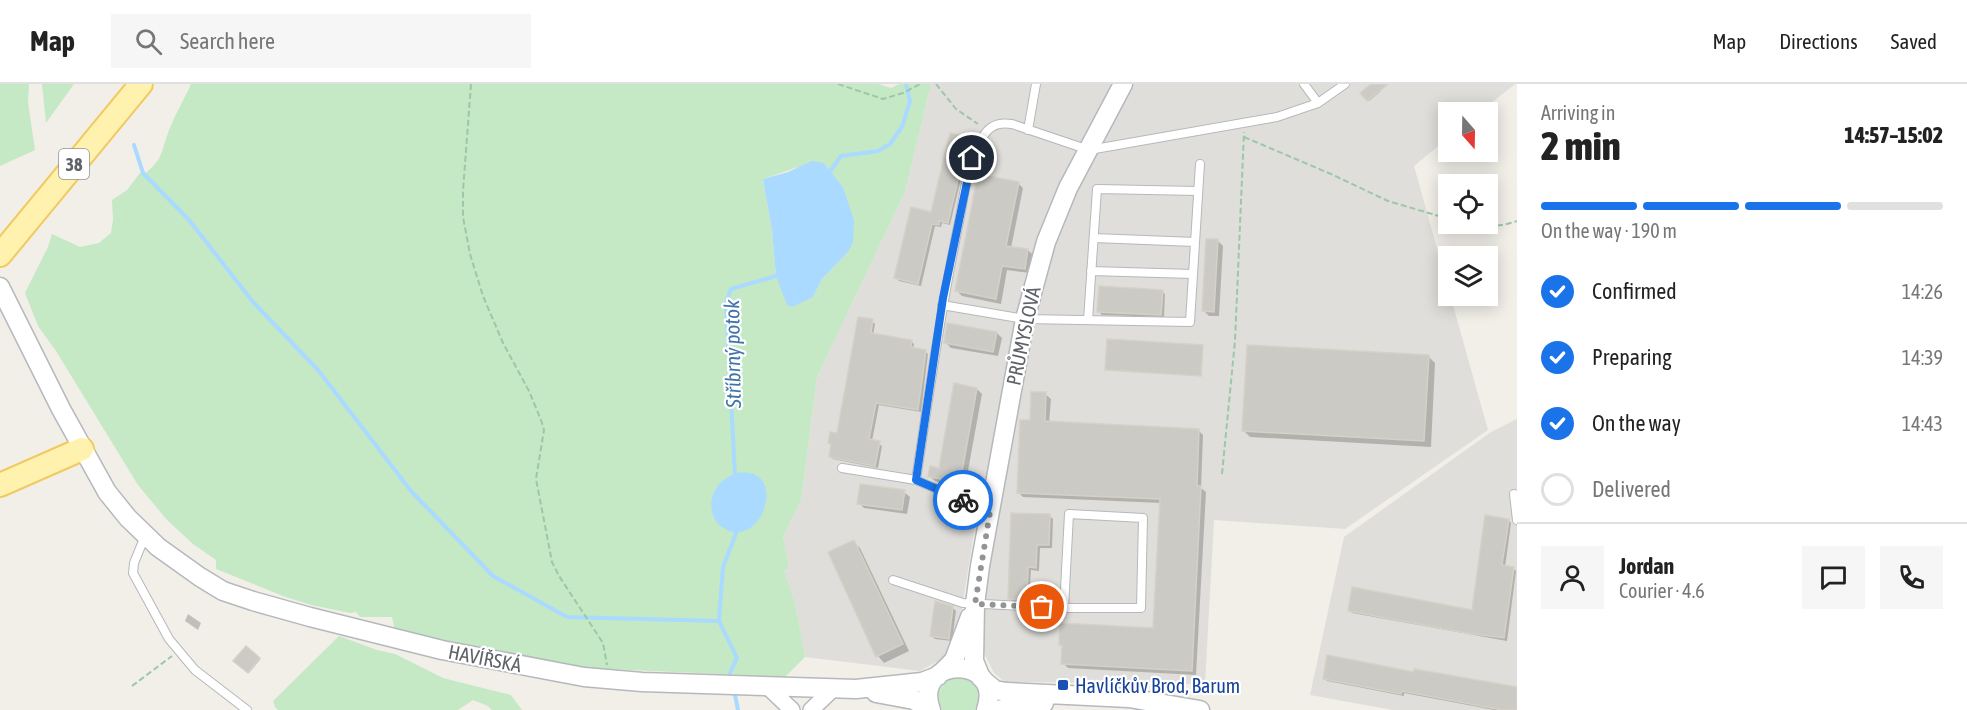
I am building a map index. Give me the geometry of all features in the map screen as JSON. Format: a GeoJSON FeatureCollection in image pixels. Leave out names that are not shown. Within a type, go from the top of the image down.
{"type":"FeatureCollection","features":[{"type":"Feature","properties":{"kind":"main road","name":"38"},"geometry":{"type":"LineString","coordinates":[[3,250],[141,84]]}},
{"type":"Feature","properties":{"kind":"main road"},"geometry":{"type":"LineString","coordinates":[[0,485],[82,449]]}},
{"type":"Feature","properties":{"kind":"street","name":"PRŮMYSLOVÁ"},"geometry":{"type":"LineString","coordinates":[[982,679],[974,660],[975,604],[1025,319],[1046,242],[1068,189],[1123,84]]}},
{"type":"Feature","properties":{"kind":"street","name":"HAVÍŘSKÁ"},"geometry":{"type":"LineString","coordinates":[[0,286],[82,449],[107,492],[142,532],[178,562],[224,591],[253,601],[442,650],[584,677],[642,682],[856,689],[914,700],[930,710]]}},
{"type":"Feature","properties":{"kind":"street","name":"PRŮMYSLOVÁ"},"geometry":{"type":"LineString","coordinates":[[940,674],[954,660],[975,604]]}},
{"type":"Feature","properties":{"kind":"street","name":"HAVÍŘSKÁ"},"geometry":{"type":"LineString","coordinates":[[856,689],[926,681],[950,669],[962,668],[972,671],[995,690],[1006,693],[1129,698],[1200,710]]}},
{"type":"Feature","properties":{"kind":"street","name":"HAVÍŘSKÁ"},"geometry":{"type":"LineString","coordinates":[[930,710],[929,691],[940,674]]}},
{"type":"Feature","properties":{"kind":"street"},"geometry":{"type":"LineString","coordinates":[[982,679],[988,693],[986,710]]}},
{"type":"Feature","properties":{"kind":"street"},"geometry":{"type":"LineString","coordinates":[[768,687],[792,710]]}},
{"type":"Feature","properties":{"kind":"street"},"geometry":{"type":"LineString","coordinates":[[811,710],[834,688]]}},
{"type":"Feature","properties":{"kind":"street","name":"HAVÍŘSKÁ"},"geometry":{"type":"LineString","coordinates":[[998,710],[1093,697]]}},
{"type":"Feature","properties":{"kind":"lane"},"geometry":{"type":"LineString","coordinates":[[1028,130],[1036,84]]}},
{"type":"Feature","properties":{"kind":"lane"},"geometry":{"type":"LineString","coordinates":[[1304,84],[1318,103]]}},
{"type":"Feature","properties":{"kind":"lane"},"geometry":{"type":"LineString","coordinates":[[916,480],[942,305],[972,158],[988,130],[994,125],[1003,123],[1089,150],[1289,114],[1318,103],[1345,84]]}},
{"type":"Feature","properties":{"kind":"lane"},"geometry":{"type":"LineString","coordinates":[[942,305],[1025,319],[1190,322],[1200,164]]}},
{"type":"Feature","properties":{"kind":"lane"},"geometry":{"type":"LineString","coordinates":[[1088,320],[1097,189],[1198,191]]}},
{"type":"Feature","properties":{"kind":"lane"},"geometry":{"type":"LineString","coordinates":[[1094,238],[1195,242]]}},
{"type":"Feature","properties":{"kind":"lane"},"geometry":{"type":"LineString","coordinates":[[1091,271],[1193,274]]}},
{"type":"Feature","properties":{"kind":"lane"},"geometry":{"type":"LineString","coordinates":[[842,468],[916,480],[990,512]]}},
{"type":"Feature","properties":{"kind":"lane"},"geometry":{"type":"LineString","coordinates":[[1514,494],[1517,520]]}},
{"type":"Feature","properties":{"kind":"lane"},"geometry":{"type":"LineString","coordinates":[[893,580],[963,603],[1064,608],[1142,608],[1143,518],[1069,514],[1064,608]]}},
{"type":"Feature","properties":{"kind":"lane"},"geometry":{"type":"LineString","coordinates":[[142,532],[133,573],[169,639],[195,670],[247,710]]}},
{"type":"Feature","properties":{"kind":"path"},"geometry":{"type":"LineString","coordinates":[[471,84],[463,191],[463,217],[470,254],[483,297],[503,343],[529,391],[544,430],[536,479],[552,562],[603,644],[609,679]]}},
{"type":"Feature","properties":{"kind":"path"},"geometry":{"type":"LineString","coordinates":[[838,84],[882,99],[903,93],[920,84]]}},
{"type":"Feature","properties":{"kind":"path"},"geometry":{"type":"LineString","coordinates":[[936,84],[956,109],[988,130]]}},
{"type":"Feature","properties":{"kind":"path"},"geometry":{"type":"LineString","coordinates":[[1222,474],[1235,341],[1244,123]]}},
{"type":"Feature","properties":{"kind":"path"},"geometry":{"type":"LineString","coordinates":[[1244,136],[1388,201],[1438,216]]}},
{"type":"Feature","properties":{"kind":"path"},"geometry":{"type":"LineString","coordinates":[[1498,225],[1517,221]]}},
{"type":"Feature","properties":{"kind":"path"},"geometry":{"type":"LineString","coordinates":[[132,686],[179,651]]}},
{"type":"Feature","properties":{"kind":"shaded area"},"geometry":{"type":"Polygon","coordinates":[[[931,84],[1515,84],[1492,102],[1438,102],[1438,146],[1414,166],[1438,252],[1438,306],[1453,306],[1488,430],[1345,529],[1214,520],[1205,684],[1005,682],[994,673],[982,649],[989,536],[975,525],[962,609],[948,653],[940,660],[920,671],[805,657],[795,603],[784,570],[789,569],[783,536],[801,501],[817,377],[905,192],[931,84]]]}},
{"type":"Feature","properties":{"kind":"shaded area"},"geometry":{"type":"Polygon","coordinates":[[[1517,419],[1517,710],[1393,710],[1310,695],[1344,537],[1491,432],[1517,419]]]}},
{"type":"Feature","properties":{"kind":"green space"},"geometry":{"type":"Polygon","coordinates":[[[0,84],[29,84],[28,102],[35,150],[0,166],[0,84]]]}},
{"type":"Feature","properties":{"kind":"green space"},"geometry":{"type":"Polygon","coordinates":[[[42,84],[74,84],[46,123],[42,84]]]}},
{"type":"Feature","properties":{"kind":"green space"},"geometry":{"type":"Polygon","coordinates":[[[191,84],[879,84],[891,88],[899,84],[931,84],[905,192],[817,377],[801,501],[783,536],[789,569],[784,570],[795,603],[805,657],[785,677],[587,668],[395,631],[392,617],[360,617],[356,612],[350,613],[311,605],[216,569],[216,560],[193,544],[167,520],[138,485],[56,351],[38,326],[25,293],[52,234],[80,247],[99,243],[111,233],[112,200],[127,190],[140,173],[144,174],[158,160],[170,127],[191,84]],[[824,163],[795,168],[763,179],[772,231],[776,276],[813,297],[822,279],[848,252],[843,187],[824,163]]]}},
{"type":"Feature","properties":{"kind":"green space"},"geometry":{"type":"Polygon","coordinates":[[[339,636],[395,654],[443,678],[511,695],[522,710],[492,710],[473,700],[458,710],[278,710],[273,701],[339,636]]]}},
{"type":"Feature","properties":{"kind":"green space"},"geometry":{"type":"Polygon","coordinates":[[[957,677],[969,681],[977,688],[979,697],[975,710],[942,710],[938,699],[940,689],[946,682],[957,677]]]}},
{"type":"Feature","properties":{"kind":"water"},"geometry":{"type":"Polygon","coordinates":[[[812,161],[824,163],[843,187],[854,220],[853,242],[848,252],[822,279],[813,297],[792,307],[787,305],[776,276],[772,231],[763,179],[788,172],[812,161]]]}},
{"type":"Feature","properties":{"kind":"water"},"geometry":{"type":"Polygon","coordinates":[[[735,473],[749,473],[759,478],[765,487],[766,498],[764,509],[758,520],[750,528],[739,532],[727,530],[716,521],[711,502],[716,489],[735,473]]]}},
{"type":"Feature","properties":{"kind":"building"},"geometry":{"type":"Polygon","coordinates":[[[1371,84],[1388,84],[1367,101],[1360,93],[1371,84]]]}},
{"type":"Feature","properties":{"kind":"building"},"geometry":{"type":"Polygon","coordinates":[[[950,133],[968,137],[948,223],[939,221],[939,225],[932,224],[918,284],[894,278],[911,207],[931,212],[950,133]]]}},
{"type":"Feature","properties":{"kind":"building"},"geometry":{"type":"Polygon","coordinates":[[[978,174],[1019,182],[1006,246],[1028,249],[1025,269],[1002,266],[996,299],[955,291],[978,174]]]}},
{"type":"Feature","properties":{"kind":"building"},"geometry":{"type":"Polygon","coordinates":[[[1206,239],[1218,239],[1214,312],[1202,311],[1206,239]]]}},
{"type":"Feature","properties":{"kind":"building"},"geometry":{"type":"Polygon","coordinates":[[[1099,286],[1163,290],[1161,315],[1097,312],[1099,286]]]}},
{"type":"Feature","properties":{"kind":"building"},"geometry":{"type":"Polygon","coordinates":[[[858,317],[873,319],[871,333],[912,340],[911,347],[926,350],[918,410],[876,403],[869,439],[880,441],[875,466],[829,457],[830,432],[837,433],[858,317]]]}},
{"type":"Feature","properties":{"kind":"building"},"geometry":{"type":"Polygon","coordinates":[[[947,323],[997,332],[993,352],[944,343],[947,323]]]}},
{"type":"Feature","properties":{"kind":"building"},"geometry":{"type":"Polygon","coordinates":[[[1107,339],[1203,345],[1201,376],[1105,370],[1107,339]]]}},
{"type":"Feature","properties":{"kind":"building"},"geometry":{"type":"Polygon","coordinates":[[[1247,345],[1429,355],[1424,441],[1242,431],[1247,345]]]}},
{"type":"Feature","properties":{"kind":"building"},"geometry":{"type":"Polygon","coordinates":[[[954,383],[977,388],[960,483],[955,481],[954,485],[941,482],[941,479],[928,477],[930,466],[939,468],[954,383]]]}},
{"type":"Feature","properties":{"kind":"building"},"geometry":{"type":"Polygon","coordinates":[[[1031,392],[1046,392],[1045,421],[1199,429],[1197,486],[1201,486],[1192,671],[1061,664],[1060,623],[1153,628],[1160,499],[1017,493],[1020,420],[1030,420],[1031,392]]]}},
{"type":"Feature","properties":{"kind":"building"},"geometry":{"type":"Polygon","coordinates":[[[860,484],[905,490],[902,510],[857,504],[860,484]]]}},
{"type":"Feature","properties":{"kind":"building"},"geometry":{"type":"Polygon","coordinates":[[[1011,513],[1050,514],[1049,545],[1037,545],[1036,568],[1028,567],[1027,600],[1008,599],[1011,513]]]}},
{"type":"Feature","properties":{"kind":"building"},"geometry":{"type":"Polygon","coordinates":[[[1485,515],[1509,519],[1502,565],[1514,567],[1504,638],[1348,611],[1352,587],[1472,610],[1485,515]]]}},
{"type":"Feature","properties":{"kind":"building"},"geometry":{"type":"Polygon","coordinates":[[[854,540],[903,644],[876,657],[828,552],[854,540]]]}},
{"type":"Feature","properties":{"kind":"building"},"geometry":{"type":"Polygon","coordinates":[[[935,601],[953,606],[949,639],[930,636],[935,601]]]}},
{"type":"Feature","properties":{"kind":"building"},"geometry":{"type":"Polygon","coordinates":[[[246,646],[260,658],[248,673],[233,661],[246,646]]]}},
{"type":"Feature","properties":{"kind":"building"},"geometry":{"type":"Polygon","coordinates":[[[1327,655],[1414,672],[1414,669],[1517,687],[1517,710],[1502,710],[1402,691],[1401,694],[1323,679],[1327,655]]]}},
{"type":"Feature","properties":{"kind":"waterway","name":"Stříbrný potok"},"geometry":{"type":"LineString","coordinates":[[829,173],[841,156],[878,151],[890,144],[902,127],[910,101],[906,84]]}},
{"type":"Feature","properties":{"kind":"waterway"},"geometry":{"type":"LineString","coordinates":[[134,145],[143,173],[189,220],[253,302],[318,370],[411,491],[493,576],[567,617],[719,621]]}},
{"type":"Feature","properties":{"kind":"waterway","name":"Stříbrný potok"},"geometry":{"type":"LineString","coordinates":[[735,476],[726,303],[731,289],[776,276],[778,273]]}},
{"type":"Feature","properties":{"kind":"waterway","name":"Stříbrný potok"},"geometry":{"type":"LineString","coordinates":[[730,673],[737,658],[719,621],[723,567],[738,528]]}},
{"type":"Feature","properties":{"kind":"waterway","name":"Stříbrný potok"},"geometry":{"type":"LineString","coordinates":[[734,690],[738,710]]}},
{"type":"Feature","properties":{"kind":"way so far"},"geometry":{"type":"LineString","coordinates":[[963,500],[990,512],[975,604],[1042,607]]}},
{"type":"Feature","properties":{"kind":"place","name":"Havlíčkův Brod, Barum"},"geometry":{"type":"Point","coordinates":[1063,685]}},
{"type":"Feature","properties":{"kind":"route"},"geometry":{"type":"LineString","coordinates":[[963,500],[916,480],[943,298],[972,158]]}}]}
